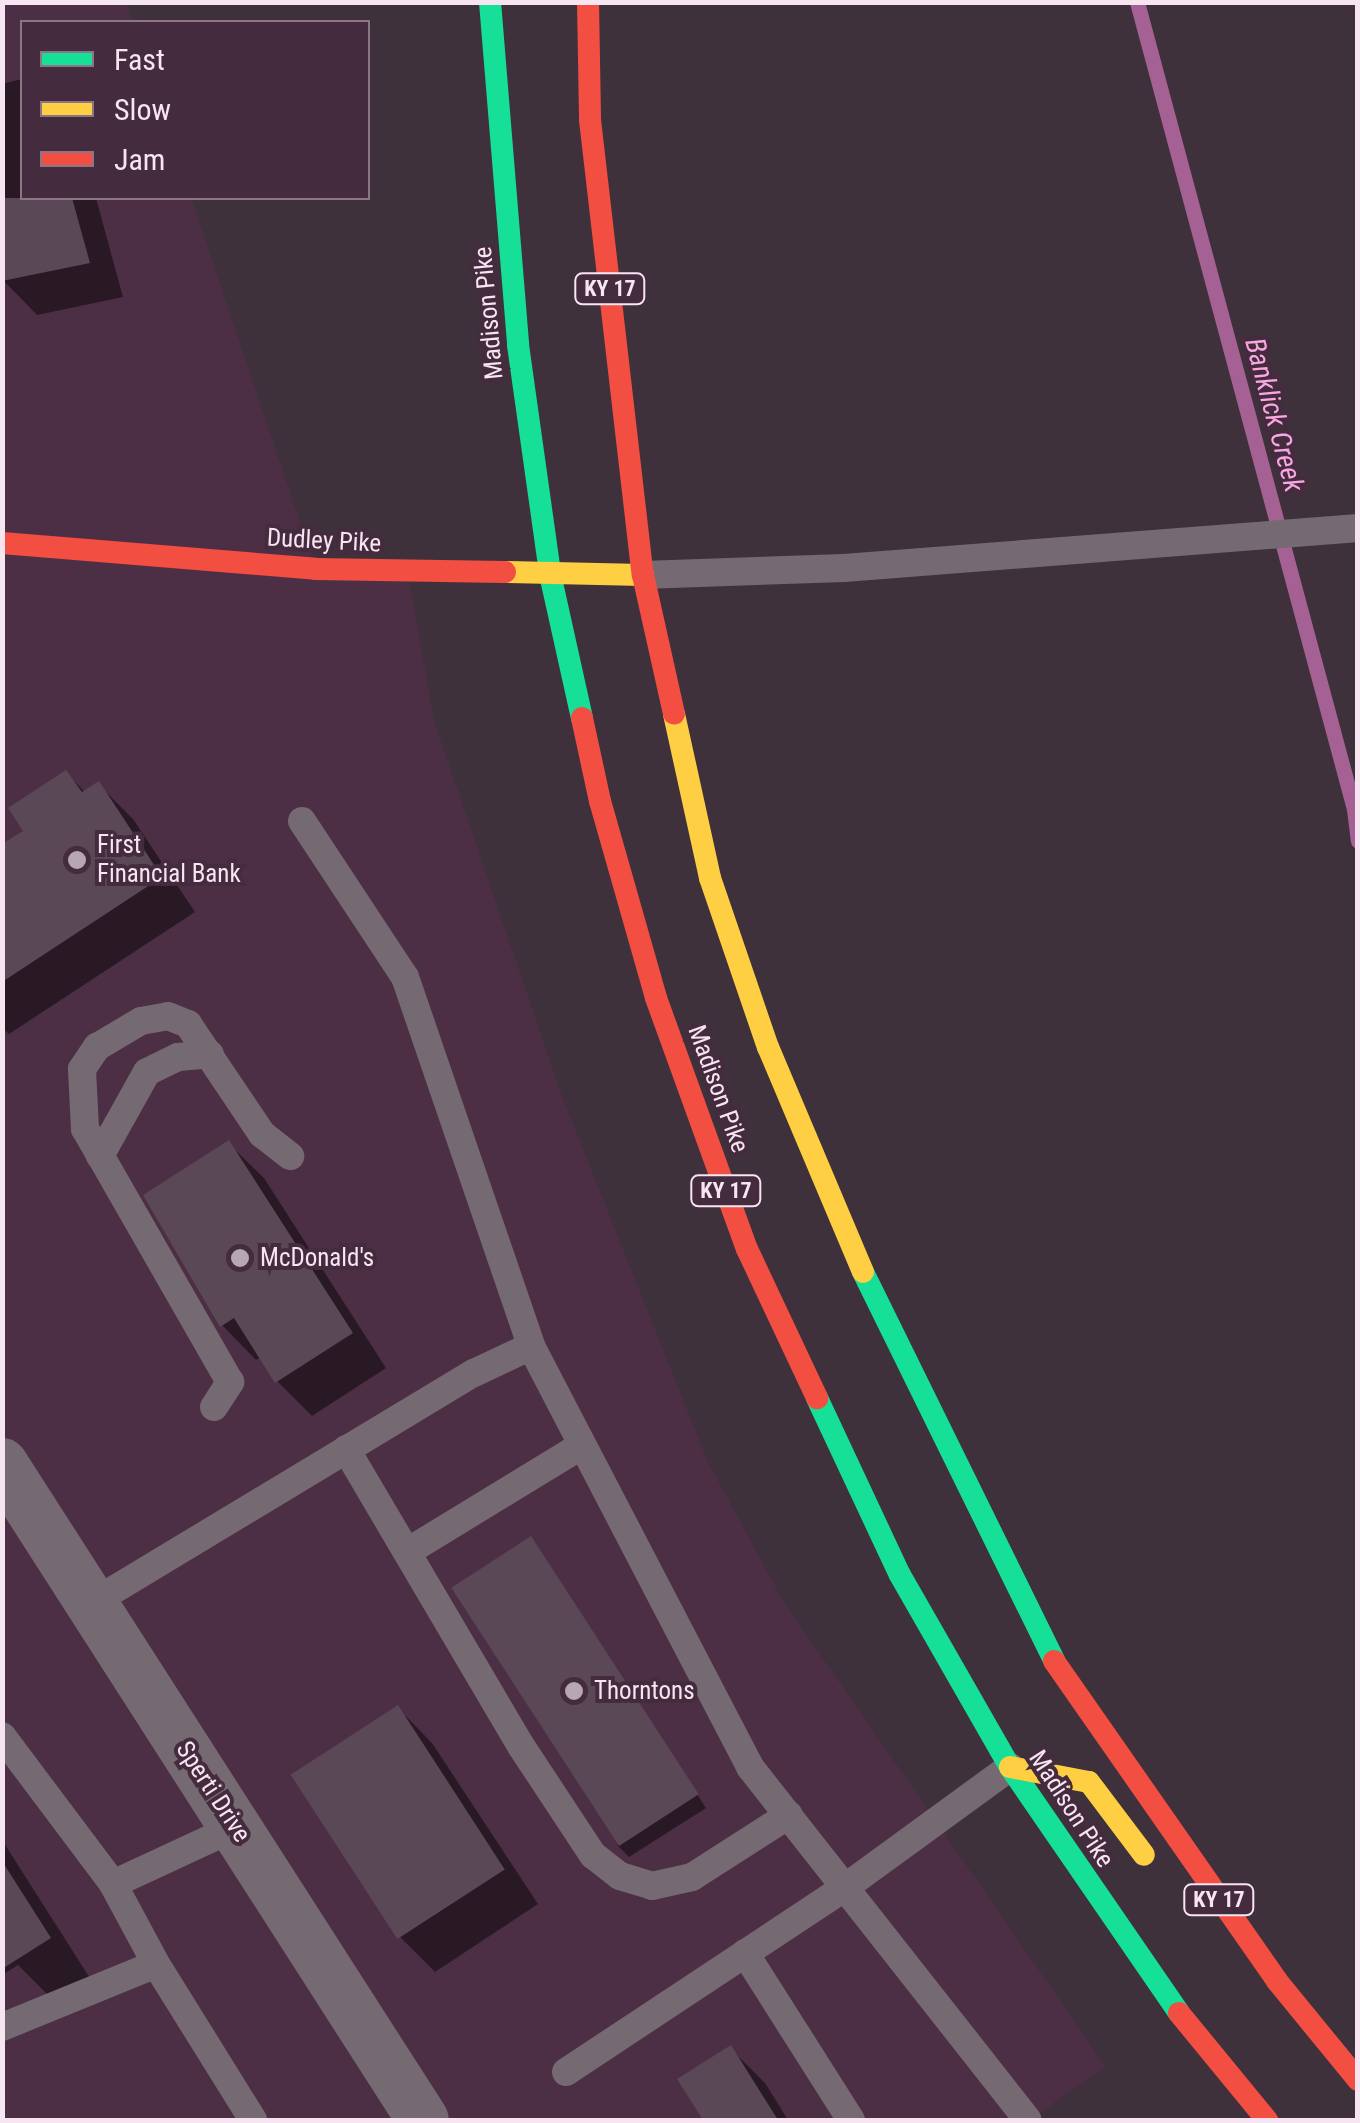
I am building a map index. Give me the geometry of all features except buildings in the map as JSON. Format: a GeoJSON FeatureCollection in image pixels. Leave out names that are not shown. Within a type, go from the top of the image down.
{"type":"FeatureCollection","features":[{"type":"Feature","properties":{"kind":"main road","name":"Madison Pike"},"geometry":{"type":"LineString","coordinates":[[490,2],[518,345],[550,574],[600,800],[651,980],[747,1249],[900,1575],[1010,1767],[1160,1990],[1267,2120]]}},
{"type":"Feature","properties":{"kind":"main road","name":"KY 17"},"geometry":{"type":"LineString","coordinates":[[588,2],[590,120],[643,574],[710,878],[768,1047],[851,1246],[1048,1654],[1277,1981],[1358,2080]]}},
{"type":"Feature","properties":{"kind":"main road","name":"Dudley Pike"},"geometry":{"type":"LineString","coordinates":[[2,543],[316,569],[643,574]]}},
{"type":"Feature","properties":{"kind":"main road"},"geometry":{"type":"LineString","coordinates":[[1010,1767],[1089,1782],[1159,1876]]}},
{"type":"Feature","properties":{"kind":"main road"},"geometry":{"type":"LineString","coordinates":[[1247,1980],[1358,2092]]}},
{"type":"Feature","properties":{"kind":"street","name":"Sperti Drive"},"geometry":{"type":"LineString","coordinates":[[2,1464],[422,2120]]}},
{"type":"Feature","properties":{"kind":"lane"},"geometry":{"type":"LineString","coordinates":[[643,574],[844,568],[1358,528]]}},
{"type":"Feature","properties":{"kind":"lane"},"geometry":{"type":"LineString","coordinates":[[302,821],[405,977],[530,1346],[750,1767],[1028,2120]]}},
{"type":"Feature","properties":{"kind":"lane"},"geometry":{"type":"LineString","coordinates":[[214,1407],[230,1382],[85,1129],[80,1103],[82,1069],[97,1047],[140,1021],[168,1016],[188,1024],[262,1134],[290,1156]]}},
{"type":"Feature","properties":{"kind":"lane"},"geometry":{"type":"LineString","coordinates":[[100,1156],[147,1072],[178,1057],[210,1054]]}},
{"type":"Feature","properties":{"kind":"lane"},"geometry":{"type":"LineString","coordinates":[[92,1603],[474,1373],[530,1346]]}},
{"type":"Feature","properties":{"kind":"lane"},"geometry":{"type":"LineString","coordinates":[[407,1552],[582,1445]]}},
{"type":"Feature","properties":{"kind":"lane"},"geometry":{"type":"LineString","coordinates":[[346,1449],[522,1746],[593,1855],[620,1876],[652,1886],[692,1877],[789,1816]]}},
{"type":"Feature","properties":{"kind":"lane"},"geometry":{"type":"LineString","coordinates":[[2,1736],[113,1884],[156,1964],[253,2120]]}},
{"type":"Feature","properties":{"kind":"lane"},"geometry":{"type":"LineString","coordinates":[[566,2072],[847,1886],[1010,1767]]}},
{"type":"Feature","properties":{"kind":"lane"},"geometry":{"type":"LineString","coordinates":[[113,1884],[236,1827]]}},
{"type":"Feature","properties":{"kind":"lane"},"geometry":{"type":"LineString","coordinates":[[745,1953],[851,2120]]}},
{"type":"Feature","properties":{"kind":"lane"},"geometry":{"type":"LineString","coordinates":[[2,2027],[156,1964]]}},
{"type":"Feature","properties":{"kind":"shaded area"},"geometry":{"type":"Polygon","coordinates":[[[3,3],[126,3],[131,20],[20,20],[20,200],[192,200],[316,569],[408,572],[434,721],[563,1099],[707,1460],[783,1601],[1106,2067],[1029,2120],[3,2120],[3,3]]]}},
{"type":"Feature","properties":{"kind":"waterway","name":"Banklick Creek"},"geometry":{"type":"LineString","coordinates":[[1137,2],[1354,809],[1358,841]]}},
{"type":"Feature","properties":{"kind":"traffic: fast"},"geometry":{"type":"LineString","coordinates":[[490,2],[518,345],[550,574],[582,718]]}},
{"type":"Feature","properties":{"kind":"traffic: fast"},"geometry":{"type":"LineString","coordinates":[[863,1272],[1054,1661]]}},
{"type":"Feature","properties":{"kind":"traffic: fast"},"geometry":{"type":"LineString","coordinates":[[817,1398],[900,1575],[1010,1767],[1179,2013]]}},
{"type":"Feature","properties":{"kind":"traffic: slow"},"geometry":{"type":"LineString","coordinates":[[505,572],[643,575]]}},
{"type":"Feature","properties":{"kind":"traffic: slow"},"geometry":{"type":"LineString","coordinates":[[674,714],[710,878],[768,1047],[863,1272]]}},
{"type":"Feature","properties":{"kind":"traffic: slow"},"geometry":{"type":"LineString","coordinates":[[1010,1767],[1089,1782],[1144,1855]]}},
{"type":"Feature","properties":{"kind":"traffic: jam"},"geometry":{"type":"LineString","coordinates":[[588,2],[590,120],[643,575],[674,714]]}},
{"type":"Feature","properties":{"kind":"traffic: jam"},"geometry":{"type":"LineString","coordinates":[[2,543],[316,569],[505,572]]}},
{"type":"Feature","properties":{"kind":"traffic: jam"},"geometry":{"type":"LineString","coordinates":[[582,718],[600,801],[656,998],[747,1249],[817,1398]]}},
{"type":"Feature","properties":{"kind":"traffic: jam"},"geometry":{"type":"LineString","coordinates":[[1054,1661],[1277,1981],[1358,2080]]}},
{"type":"Feature","properties":{"kind":"traffic: jam"},"geometry":{"type":"LineString","coordinates":[[1179,2013],[1267,2120]]}},
{"type":"Feature","properties":{"kind":"place","name":"First Financial Bank"},"geometry":{"type":"Point","coordinates":[77,860]}},
{"type":"Feature","properties":{"kind":"place","name":"McDonald's"},"geometry":{"type":"Point","coordinates":[240,1258]}},
{"type":"Feature","properties":{"kind":"place","name":"Thorntons"},"geometry":{"type":"Point","coordinates":[574,1691]}}]}
